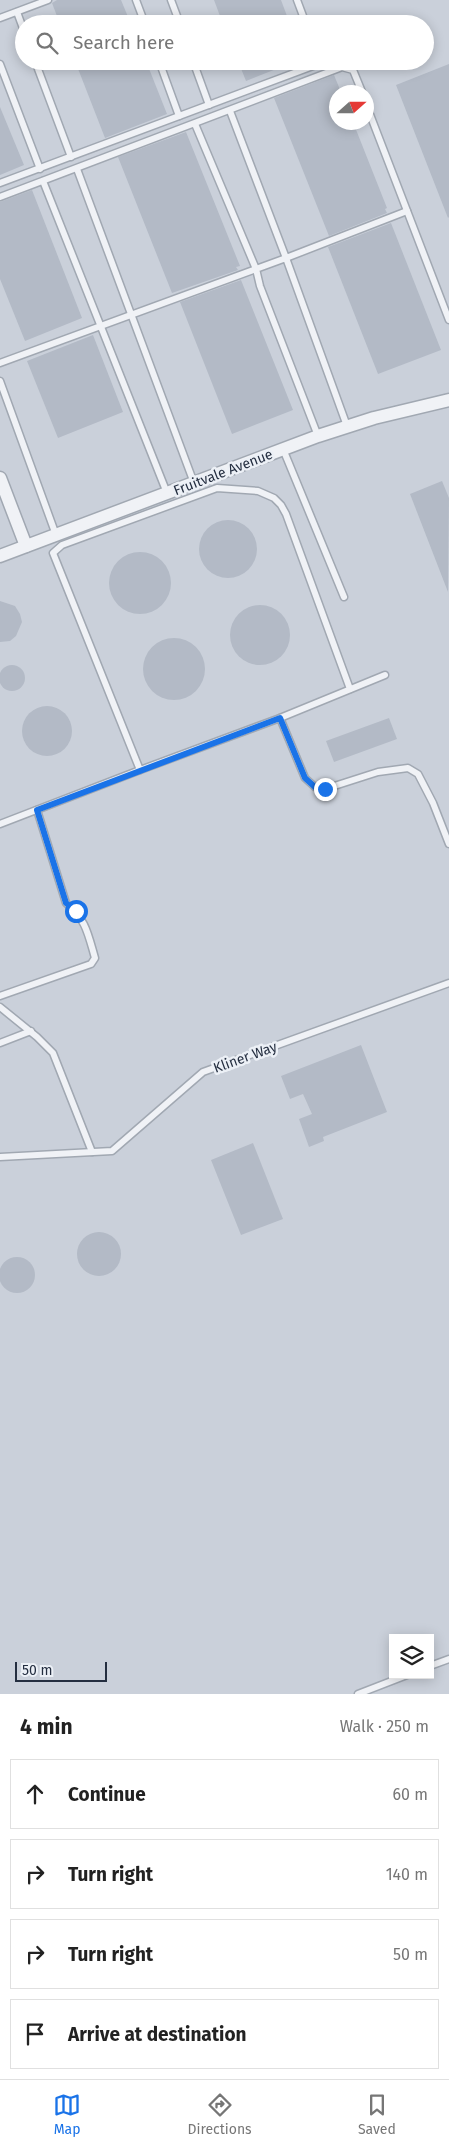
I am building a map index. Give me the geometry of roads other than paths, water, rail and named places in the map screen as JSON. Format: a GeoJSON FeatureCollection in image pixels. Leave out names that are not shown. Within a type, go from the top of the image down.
{"type":"FeatureCollection","features":[{"type":"Feature","properties":{"kind":"street","name":"Fruitvale Avenue"},"geometry":{"type":"LineString","coordinates":[[0,556],[318,436],[348,426],[449,400]]}},
{"type":"Feature","properties":{"kind":"street"},"geometry":{"type":"LineString","coordinates":[[0,478],[26,546]]}},
{"type":"Feature","properties":{"kind":"lane"},"geometry":{"type":"LineString","coordinates":[[0,18],[48,0]]}},
{"type":"Feature","properties":{"kind":"lane"},"geometry":{"type":"LineString","coordinates":[[136,0],[142,15]]}},
{"type":"Feature","properties":{"kind":"lane"},"geometry":{"type":"LineString","coordinates":[[171,0],[177,15]]}},
{"type":"Feature","properties":{"kind":"lane"},"geometry":{"type":"LineString","coordinates":[[297,0],[303,15]]}},
{"type":"Feature","properties":{"kind":"lane"},"geometry":{"type":"LineString","coordinates":[[0,64],[40,168]]}},
{"type":"Feature","properties":{"kind":"lane"},"geometry":{"type":"LineString","coordinates":[[38,70],[71,157]]}},
{"type":"Feature","properties":{"kind":"lane"},"geometry":{"type":"LineString","coordinates":[[161,70],[179,116]]}},
{"type":"Feature","properties":{"kind":"lane"},"geometry":{"type":"LineString","coordinates":[[196,70],[210,105]]}},
{"type":"Feature","properties":{"kind":"lane"},"geometry":{"type":"LineString","coordinates":[[0,183],[302,70]]}},
{"type":"Feature","properties":{"kind":"lane"},"geometry":{"type":"LineString","coordinates":[[0,197],[337,70]]}},
{"type":"Feature","properties":{"kind":"lane"},"geometry":{"type":"LineString","coordinates":[[353,70],[359,85]]}},
{"type":"Feature","properties":{"kind":"lane"},"geometry":{"type":"LineString","coordinates":[[230,111],[348,426]]}},
{"type":"Feature","properties":{"kind":"lane"},"geometry":{"type":"LineString","coordinates":[[195,124],[256,269],[260,286],[318,436]]}},
{"type":"Feature","properties":{"kind":"lane"},"geometry":{"type":"LineString","coordinates":[[374,125],[449,320]]}},
{"type":"Feature","properties":{"kind":"lane"},"geometry":{"type":"LineString","coordinates":[[77,169],[194,483]]}},
{"type":"Feature","properties":{"kind":"lane"},"geometry":{"type":"LineString","coordinates":[[43,181],[167,493]]}},
{"type":"Feature","properties":{"kind":"lane"},"geometry":{"type":"LineString","coordinates":[[0,363],[286,258],[407,211]]}},
{"type":"Feature","properties":{"kind":"lane"},"geometry":{"type":"LineString","coordinates":[[0,381],[56,535]]}},
{"type":"Feature","properties":{"kind":"lane"},"geometry":{"type":"LineString","coordinates":[[283,449],[344,596]]}},
{"type":"Feature","properties":{"kind":"lane"},"geometry":{"type":"LineString","coordinates":[[140,770],[53,553],[62,545],[216,488],[258,491],[274,498],[286,514],[350,689]]}},
{"type":"Feature","properties":{"kind":"lane"},"geometry":{"type":"LineString","coordinates":[[0,824],[280,718],[385,675]]}},
{"type":"Feature","properties":{"kind":"lane"},"geometry":{"type":"LineString","coordinates":[[280,718],[305,778],[316,788],[325,789],[378,772],[408,768],[418,774],[433,803],[449,844]]}},
{"type":"Feature","properties":{"kind":"lane"},"geometry":{"type":"LineString","coordinates":[[0,996],[91,964],[95,958],[85,923],[76,911],[66,903],[37,810]]}},
{"type":"Feature","properties":{"kind":"lane","name":"Kliner Way"},"geometry":{"type":"LineString","coordinates":[[0,1156],[112,1151],[203,1072],[449,983]]}},
{"type":"Feature","properties":{"kind":"lane"},"geometry":{"type":"LineString","coordinates":[[0,1007],[54,1053],[92,1152]]}},
{"type":"Feature","properties":{"kind":"lane"},"geometry":{"type":"LineString","coordinates":[[0,1043],[31,1032]]}},
{"type":"Feature","properties":{"kind":"lane"},"geometry":{"type":"LineString","coordinates":[[434,1665],[449,1659]]}},
{"type":"Feature","properties":{"kind":"lane"},"geometry":{"type":"LineString","coordinates":[[358,1694],[397,1679]]}}]}
